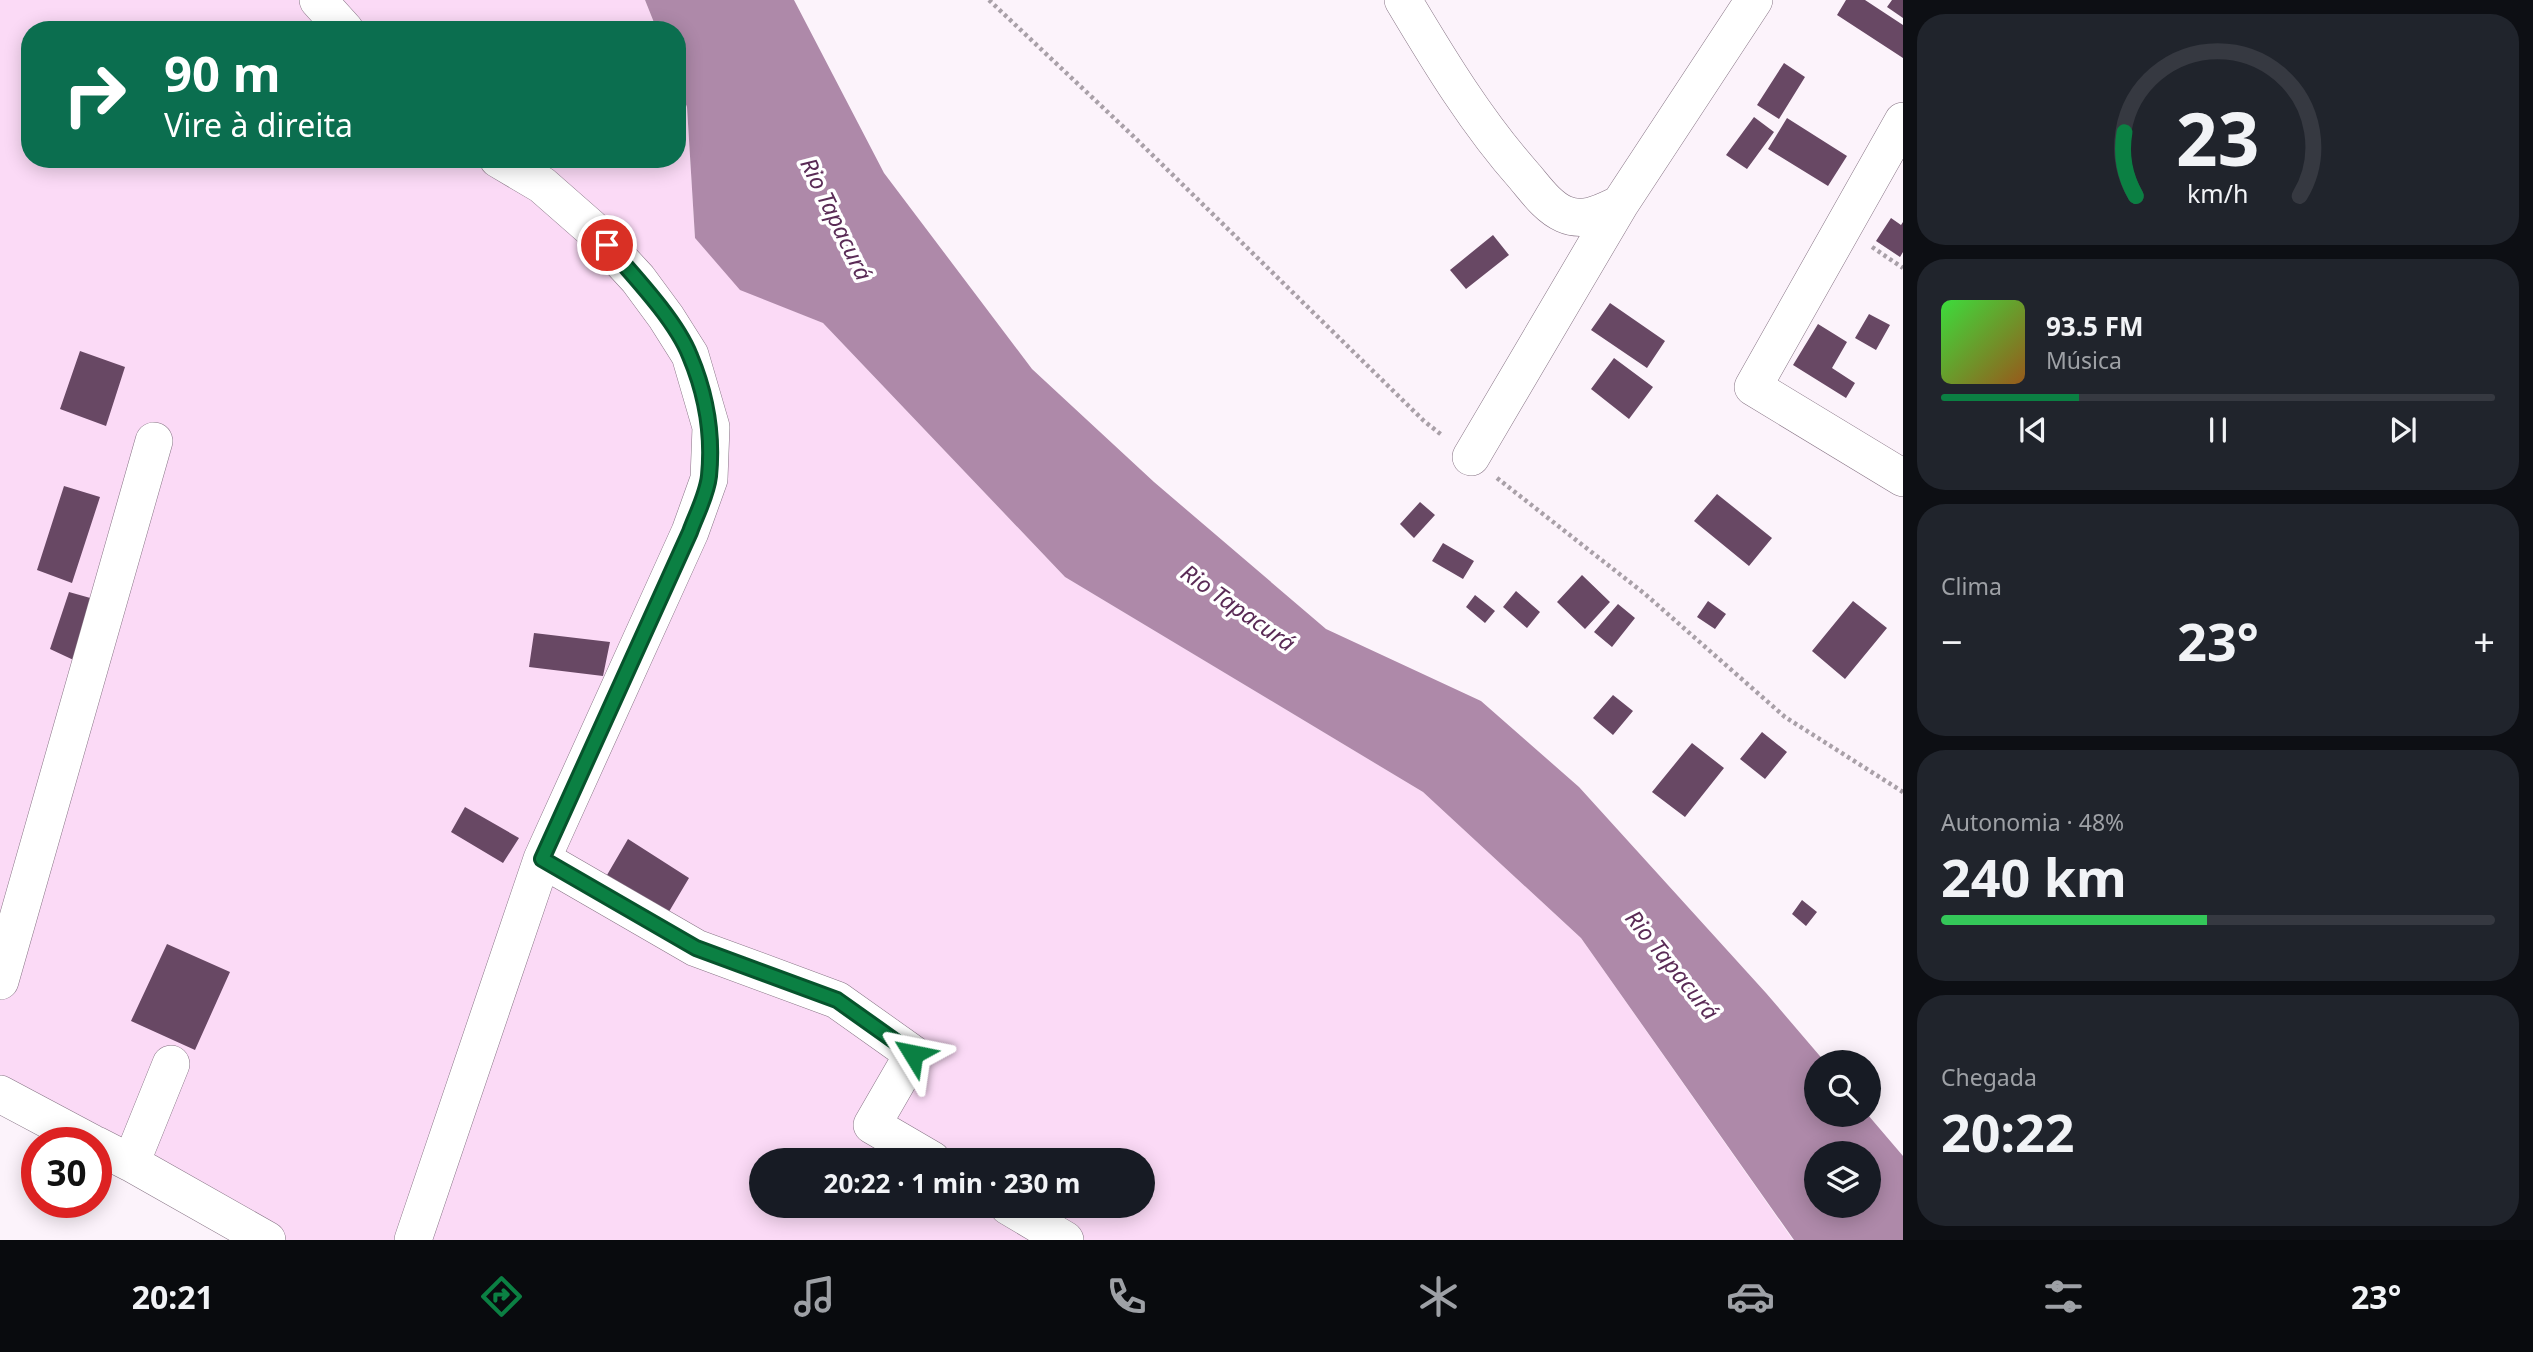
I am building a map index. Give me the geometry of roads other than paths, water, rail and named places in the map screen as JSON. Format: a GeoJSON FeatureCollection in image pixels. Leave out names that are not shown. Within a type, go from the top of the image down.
{"type":"FeatureCollection","features":[{"type":"Feature","properties":{"kind":"street"},"geometry":{"type":"LineString","coordinates":[[318,0],[337,21]]}},
{"type":"Feature","properties":{"kind":"street"},"geometry":{"type":"LineString","coordinates":[[1402,0],[1449,78],[1509,159],[1545,200],[1565,215],[1593,217],[1620,204]]}},
{"type":"Feature","properties":{"kind":"street"},"geometry":{"type":"LineString","coordinates":[[1471,457],[1620,204],[1754,0]]}},
{"type":"Feature","properties":{"kind":"street"},"geometry":{"type":"LineString","coordinates":[[1903,121],[1753,387],[1903,478]]}},
{"type":"Feature","properties":{"kind":"street"},"geometry":{"type":"LineString","coordinates":[[413,1240],[542,859],[690,532],[709,479],[710,427],[690,355],[638,279],[591,228],[542,185],[513,168]]}},
{"type":"Feature","properties":{"kind":"street"},"geometry":{"type":"LineString","coordinates":[[0,981],[155,440]]}},
{"type":"Feature","properties":{"kind":"street"},"geometry":{"type":"LineString","coordinates":[[542,859],[696,948],[837,1000],[913,1054],[872,1125],[911,1148]]}},
{"type":"Feature","properties":{"kind":"street"},"geometry":{"type":"LineString","coordinates":[[131,1163],[171,1064]]}},
{"type":"Feature","properties":{"kind":"street"},"geometry":{"type":"LineString","coordinates":[[0,1094],[62,1127]]}},
{"type":"Feature","properties":{"kind":"street"},"geometry":{"type":"LineString","coordinates":[[112,1153],[267,1240]]}},
{"type":"Feature","properties":{"kind":"street"},"geometry":{"type":"LineString","coordinates":[[1028,1218],[1065,1240]]}},
{"type":"Feature","properties":{"kind":"water","name":"Rio Tapacurá"},"geometry":{"type":"Polygon","coordinates":[[[645,0],[794,0],[884,173],[1032,369],[1154,482],[1326,629],[1481,701],[1579,787],[1815,1050],[1804,1050],[1804,1127],[1878,1127],[1903,1156],[1903,1240],[1794,1240],[1581,938],[1423,792],[1065,577],[823,323],[740,290],[695,238],[686,105],[686,21],[653,21],[645,0]]]}}]}
